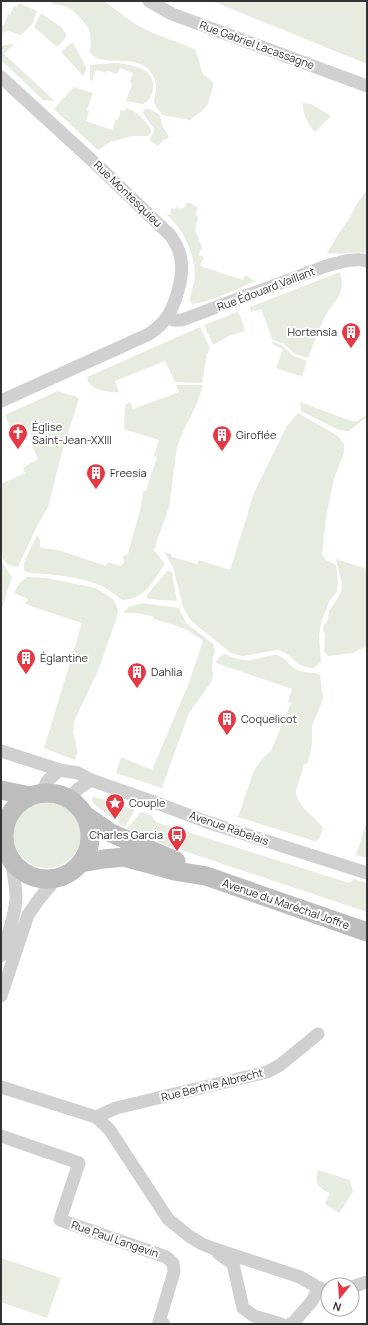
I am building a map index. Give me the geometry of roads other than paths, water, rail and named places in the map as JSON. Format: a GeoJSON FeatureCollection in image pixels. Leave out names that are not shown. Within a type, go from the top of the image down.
{"type":"FeatureCollection","features":[{"type":"Feature","properties":{"kind":"main road"},"geometry":{"type":"LineString","coordinates":[[1,790],[36,794],[55,793],[69,798],[78,805],[85,815],[89,826],[90,840],[88,849],[76,869],[56,879],[32,877],[20,870],[11,860],[5,847],[2,832],[6,820],[13,809],[21,801],[36,794]]}},
{"type":"Feature","properties":{"kind":"main road","name":"Avenue du Maréchal Joffre"},"geometry":{"type":"LineString","coordinates":[[85,815],[111,833],[177,861],[206,876],[367,932]]}},
{"type":"Feature","properties":{"kind":"main road","name":"Avenue du Maréchal Joffre"},"geometry":{"type":"LineString","coordinates":[[80,863],[124,857],[175,871],[206,876]]}},
{"type":"Feature","properties":{"kind":"street","name":"Rue Gabriel Lacassagne"},"geometry":{"type":"LineString","coordinates":[[148,1],[172,14],[367,86]]}},
{"type":"Feature","properties":{"kind":"street","name":"Rue Montesquieu"},"geometry":{"type":"LineString","coordinates":[[1,77],[97,165],[170,235],[175,242],[181,260],[182,271],[172,309],[157,328],[148,335],[1,401]]}},
{"type":"Feature","properties":{"kind":"street","name":"Rue Édouard Vaillant"},"geometry":{"type":"LineString","coordinates":[[167,317],[174,320],[182,320],[326,266],[361,259],[367,261]]}},
{"type":"Feature","properties":{"kind":"street","name":"Avenue Rabelais"},"geometry":{"type":"LineString","coordinates":[[1,751],[60,770],[78,773],[91,780],[207,822],[367,873]]}},
{"type":"Feature","properties":{"kind":"street"},"geometry":{"type":"LineString","coordinates":[[36,794],[48,780],[60,770]]}},
{"type":"Feature","properties":{"kind":"street"},"geometry":{"type":"LineString","coordinates":[[69,798],[78,789],[91,780]]}},
{"type":"Feature","properties":{"kind":"street"},"geometry":{"type":"LineString","coordinates":[[1,956],[13,918],[16,900],[16,889],[11,860]]}},
{"type":"Feature","properties":{"kind":"street"},"geometry":{"type":"LineString","coordinates":[[1,996],[28,915],[36,902],[56,879]]}},
{"type":"Feature","properties":{"kind":"street","name":"Rue Berthie Albrecht"},"geometry":{"type":"LineString","coordinates":[[96,1117],[116,1108],[267,1072],[280,1065],[318,1034]]}},
{"type":"Feature","properties":{"kind":"street"},"geometry":{"type":"LineString","coordinates":[[1,1087],[96,1117],[109,1129],[168,1219],[189,1236],[212,1248],[300,1277],[320,1288]]}},
{"type":"Feature","properties":{"kind":"street","name":"Rue Paul Langevin"},"geometry":{"type":"LineString","coordinates":[[1,1136],[79,1163],[60,1220],[166,1257],[173,1263],[174,1272],[159,1322],[164,1324]]}},
{"type":"Feature","properties":{"kind":"street"},"geometry":{"type":"LineString","coordinates":[[212,1248],[233,1264],[243,1308],[254,1316],[282,1324]]}},
{"type":"Feature","properties":{"kind":"street"},"geometry":{"type":"LineString","coordinates":[[290,1324],[293,1323],[320,1293]]}},
{"type":"Feature","properties":{"kind":"place","name":"Hortensia"},"geometry":{"type":"Point","coordinates":[351,349]}},
{"type":"Feature","properties":{"kind":"place","name":"Église Saint-Jean-XXIII"},"geometry":{"type":"Point","coordinates":[18,450]}},
{"type":"Feature","properties":{"kind":"place","name":"Giroflée"},"geometry":{"type":"Point","coordinates":[222,452]}},
{"type":"Feature","properties":{"kind":"place","name":"Freesia"},"geometry":{"type":"Point","coordinates":[96,490]}},
{"type":"Feature","properties":{"kind":"place","name":"Églantine"},"geometry":{"type":"Point","coordinates":[26,675]}},
{"type":"Feature","properties":{"kind":"place","name":"Dahlia"},"geometry":{"type":"Point","coordinates":[137,689]}},
{"type":"Feature","properties":{"kind":"place","name":"Coquelicot"},"geometry":{"type":"Point","coordinates":[227,736]}},
{"type":"Feature","properties":{"kind":"place","name":"Couple"},"geometry":{"type":"Point","coordinates":[115,820]}},
{"type":"Feature","properties":{"kind":"place","name":"Charles Garcia"},"geometry":{"type":"Point","coordinates":[177,852]}}]}
